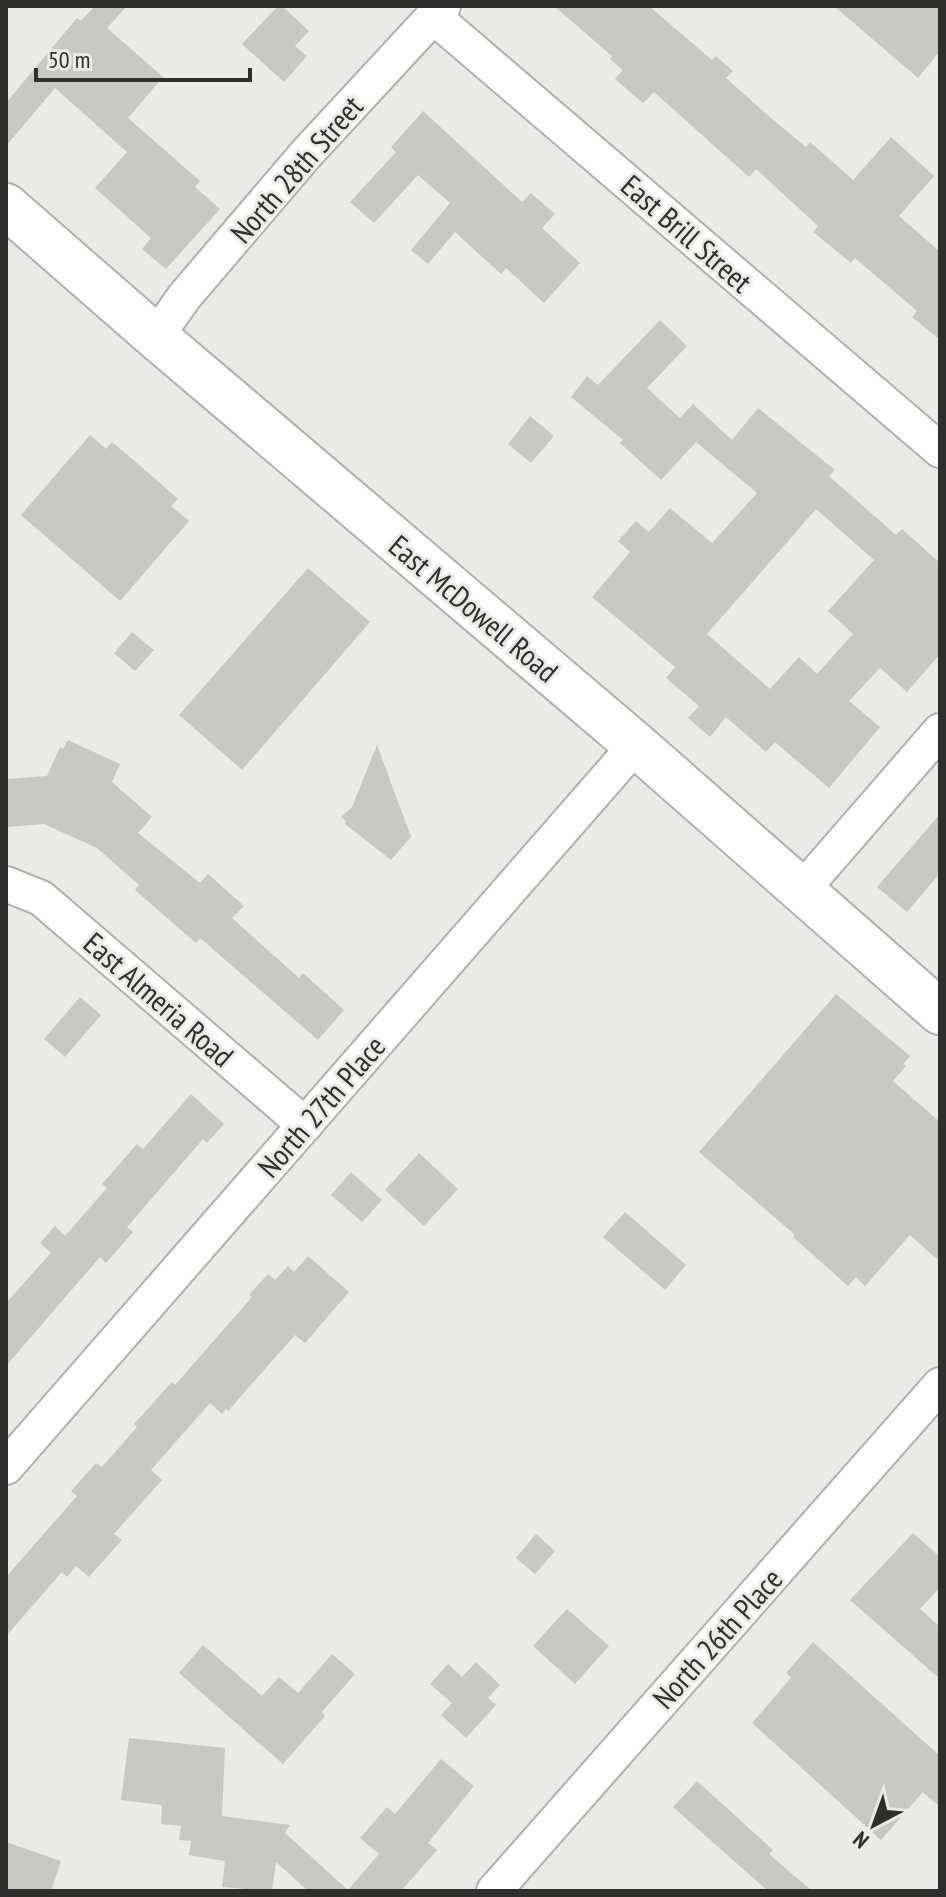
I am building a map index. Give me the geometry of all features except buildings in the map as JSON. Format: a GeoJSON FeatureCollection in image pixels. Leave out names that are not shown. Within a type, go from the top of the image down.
{"type":"FeatureCollection","features":[{"type":"Feature","properties":{"kind":"main road","name":"East McDowell Road"},"geometry":{"type":"LineString","coordinates":[[6,206],[636,745],[940,1012]]}},
{"type":"Feature","properties":{"kind":"street","name":"North 28th Street"},"geometry":{"type":"LineString","coordinates":[[156,337],[184,297],[306,154],[439,11]]}},
{"type":"Feature","properties":{"kind":"street","name":"East Brill Street"},"geometry":{"type":"LineString","coordinates":[[439,11],[940,450]]}},
{"type":"Feature","properties":{"kind":"street"},"geometry":{"type":"LineString","coordinates":[[801,891],[940,731]]}},
{"type":"Feature","properties":{"kind":"street","name":"North 27th Place"},"geometry":{"type":"LineString","coordinates":[[6,1467],[636,745]]}},
{"type":"Feature","properties":{"kind":"street","name":"East Almeria Road"},"geometry":{"type":"LineString","coordinates":[[6,884],[41,898],[305,1125]]}},
{"type":"Feature","properties":{"kind":"street","name":"North 26th Place"},"geometry":{"type":"LineString","coordinates":[[494,1891],[940,1385]]}}]}
